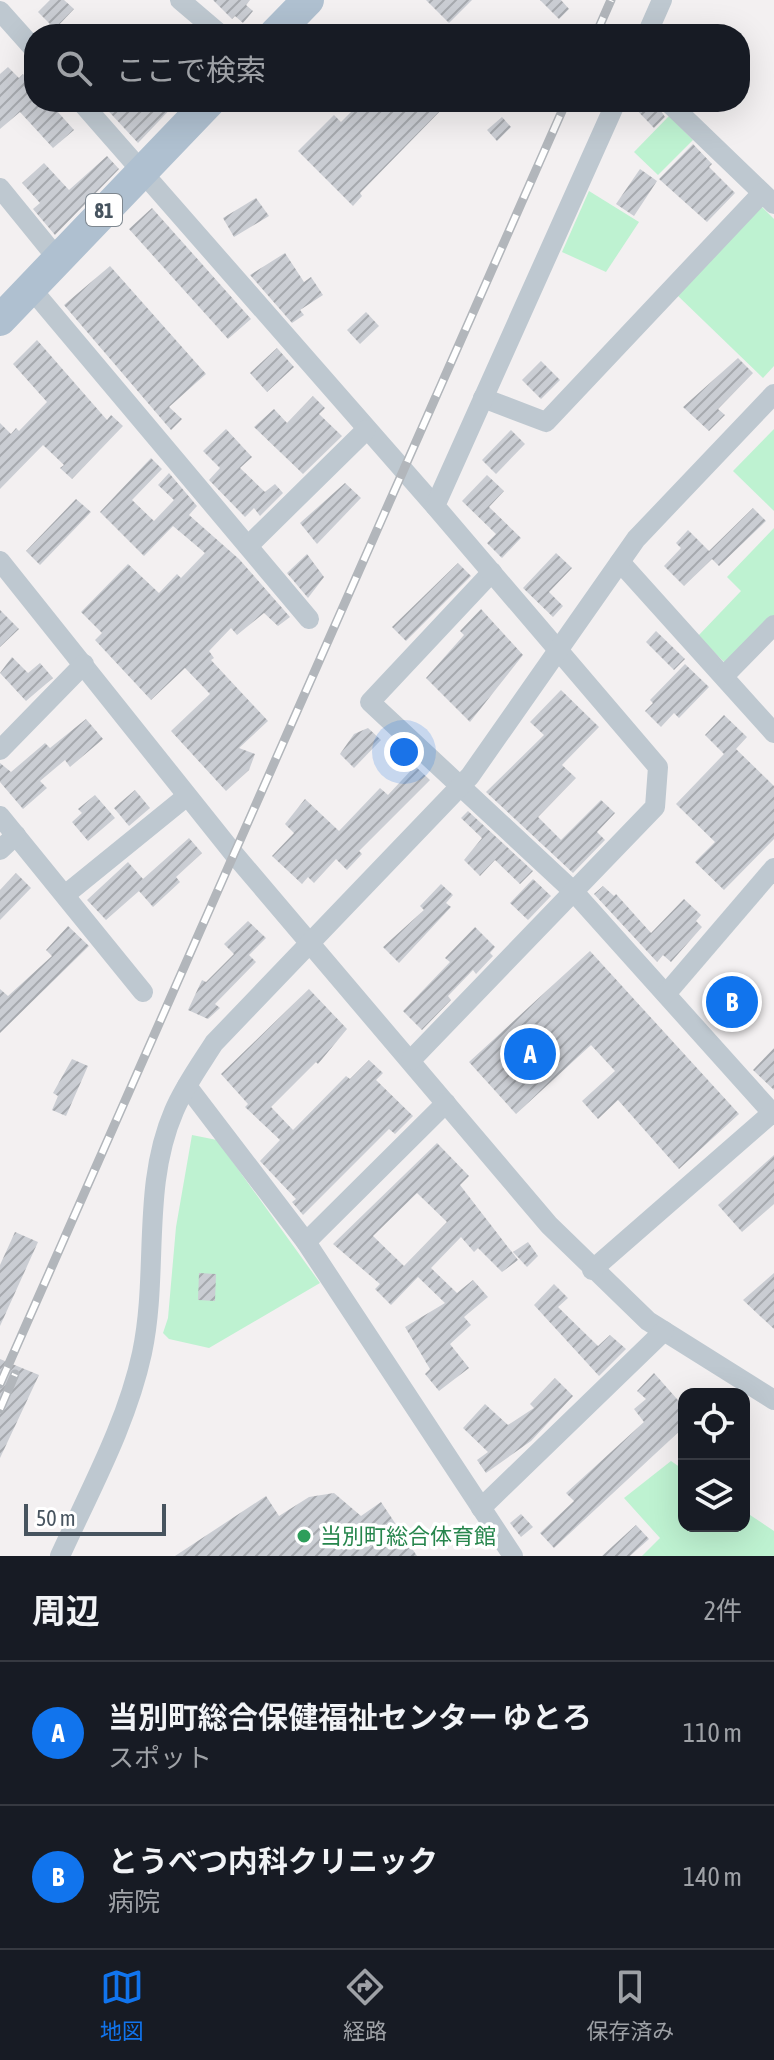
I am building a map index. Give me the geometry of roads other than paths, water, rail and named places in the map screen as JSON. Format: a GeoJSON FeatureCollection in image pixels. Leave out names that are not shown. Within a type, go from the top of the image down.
{"type":"FeatureCollection","features":[{"type":"Feature","properties":{"kind":"main road"},"geometry":{"type":"LineString","coordinates":[[285,24],[308,0]]}},
{"type":"Feature","properties":{"kind":"main road","name":"81"},"geometry":{"type":"LineString","coordinates":[[0,320],[29,286],[199,112]]}},
{"type":"Feature","properties":{"kind":"street"},"geometry":{"type":"LineString","coordinates":[[180,0],[208,24]]}},
{"type":"Feature","properties":{"kind":"street"},"geometry":{"type":"LineString","coordinates":[[651,24],[662,0]]}},
{"type":"Feature","properties":{"kind":"street"},"geometry":{"type":"LineString","coordinates":[[0,11],[24,38]]}},
{"type":"Feature","properties":{"kind":"street"},"geometry":{"type":"LineString","coordinates":[[90,112],[559,648],[658,767],[655,807],[411,1060]]}},
{"type":"Feature","properties":{"kind":"street"},"geometry":{"type":"LineString","coordinates":[[435,506],[612,112]]}},
{"type":"Feature","properties":{"kind":"street"},"geometry":{"type":"LineString","coordinates":[[483,398],[546,422],[768,198],[678,112]]}},
{"type":"Feature","properties":{"kind":"street"},"geometry":{"type":"LineString","coordinates":[[0,188],[57,258]]}},
{"type":"Feature","properties":{"kind":"street"},"geometry":{"type":"LineString","coordinates":[[29,286],[309,619]]}},
{"type":"Feature","properties":{"kind":"street"},"geometry":{"type":"LineString","coordinates":[[60,1556],[126,1409],[139,1369],[148,1313],[158,1167],[173,1112],[187,1086],[214,1043],[460,786],[636,539],[774,394]]}},
{"type":"Feature","properties":{"kind":"street"},"geometry":{"type":"LineString","coordinates":[[248,546],[366,430]]}},
{"type":"Feature","properties":{"kind":"street"},"geometry":{"type":"LineString","coordinates":[[0,561],[187,796],[549,1225],[592,1270],[664,1331],[774,1400]]}},
{"type":"Feature","properties":{"kind":"street"},"geometry":{"type":"LineString","coordinates":[[620,562],[725,675],[774,733]]}},
{"type":"Feature","properties":{"kind":"street"},"geometry":{"type":"LineString","coordinates":[[492,572],[370,702],[574,892],[771,1107],[592,1270]]}},
{"type":"Feature","properties":{"kind":"street"},"geometry":{"type":"LineString","coordinates":[[725,675],[774,625]]}},
{"type":"Feature","properties":{"kind":"street"},"geometry":{"type":"LineString","coordinates":[[0,750],[84,664]]}},
{"type":"Feature","properties":{"kind":"street"},"geometry":{"type":"LineString","coordinates":[[65,895],[187,796]]}},
{"type":"Feature","properties":{"kind":"street"},"geometry":{"type":"LineString","coordinates":[[0,816],[143,992]]}},
{"type":"Feature","properties":{"kind":"street"},"geometry":{"type":"LineString","coordinates":[[0,850],[16,835]]}},
{"type":"Feature","properties":{"kind":"street"},"geometry":{"type":"LineString","coordinates":[[666,994],[774,868]]}},
{"type":"Feature","properties":{"kind":"street"},"geometry":{"type":"LineString","coordinates":[[187,1086],[306,1242],[513,1556]]}},
{"type":"Feature","properties":{"kind":"street"},"geometry":{"type":"LineString","coordinates":[[306,1242],[446,1103]]}},
{"type":"Feature","properties":{"kind":"street"},"geometry":{"type":"LineString","coordinates":[[481,1508],[664,1331]]}},
{"type":"Feature","properties":{"kind":"railway"},"geometry":{"type":"LineString","coordinates":[[600,24],[611,0]]}},
{"type":"Feature","properties":{"kind":"railway"},"geometry":{"type":"LineString","coordinates":[[0,1384],[562,112]]}},
{"type":"Feature","properties":{"kind":"railway"},"geometry":{"type":"LineString","coordinates":[[0,1409],[15,1374]]}},
{"type":"Feature","properties":{"kind":"place","name":"とうべつ内科クリニック"},"geometry":{"type":"Point","coordinates":[732,1002]}},
{"type":"Feature","properties":{"kind":"place","name":"当別町総合保健福祉センター ゆとろ"},"geometry":{"type":"Point","coordinates":[530,1054]}},
{"type":"Feature","properties":{"kind":"place","name":"当別町総合体育館"},"geometry":{"type":"Point","coordinates":[304,1536]}}]}
